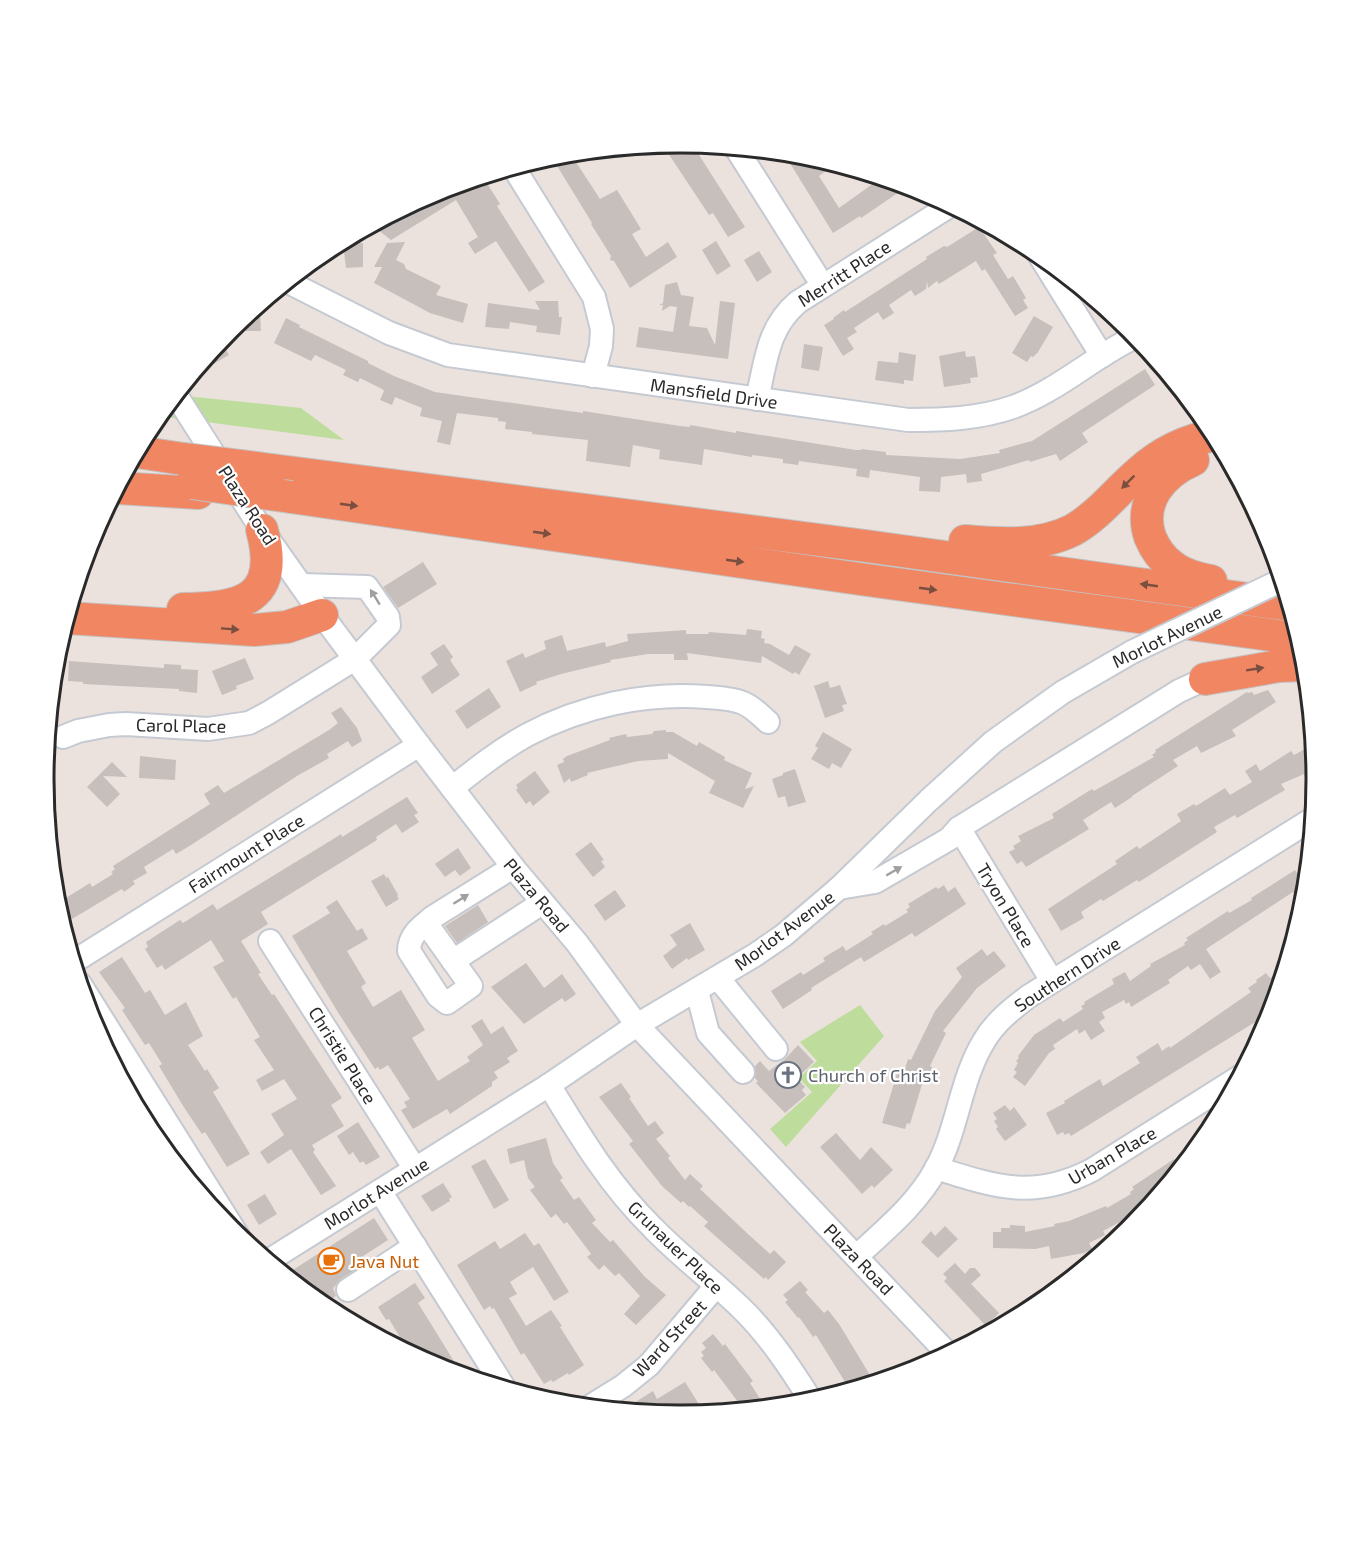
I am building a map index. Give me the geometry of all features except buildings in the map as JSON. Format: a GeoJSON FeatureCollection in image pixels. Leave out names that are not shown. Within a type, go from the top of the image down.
{"type":"FeatureCollection","features":[{"type":"Feature","properties":{"kind":"highway"},"geometry":{"type":"LineString","coordinates":[[127,487],[272,470],[640,502],[958,541],[1008,543],[1050,538],[1071,531],[1088,520],[1153,461],[1170,450],[1205,437]]}},
{"type":"Feature","properties":{"kind":"highway"},"geometry":{"type":"LineString","coordinates":[[1216,454],[1180,466],[1168,474],[1157,486],[1150,497],[1147,510],[1149,534],[1154,546],[1162,558],[1185,574],[1280,596]]}},
{"type":"Feature","properties":{"kind":"highway"},"geometry":{"type":"LineString","coordinates":[[144,456],[189,478]]}},
{"type":"Feature","properties":{"kind":"highway"},"geometry":{"type":"LineString","coordinates":[[272,470],[866,546],[1282,604]]}},
{"type":"Feature","properties":{"kind":"highway"},"geometry":{"type":"LineString","coordinates":[[133,475],[189,478],[291,497],[872,581],[1291,638]]}},
{"type":"Feature","properties":{"kind":"highway"},"geometry":{"type":"LineString","coordinates":[[79,602],[182,609],[205,609],[238,604],[251,597],[260,587],[266,570],[268,558],[262,530]]}},
{"type":"Feature","properties":{"kind":"highway"},"geometry":{"type":"LineString","coordinates":[[75,618],[254,630],[287,627],[322,615]]}},
{"type":"Feature","properties":{"kind":"highway"},"geometry":{"type":"LineString","coordinates":[[1205,679],[1279,666],[1296,665]]}},
{"type":"Feature","properties":{"kind":"street"},"geometry":{"type":"LineString","coordinates":[[741,156],[823,286]]}},
{"type":"Feature","properties":{"kind":"street"},"geometry":{"type":"LineString","coordinates":[[518,174],[594,297],[602,329],[601,346],[593,376]]}},
{"type":"Feature","properties":{"kind":"street","name":"Merritt Place"},"geometry":{"type":"LineString","coordinates":[[757,399],[772,336],[778,322],[787,311],[943,211]]}},
{"type":"Feature","properties":{"kind":"street"},"geometry":{"type":"LineString","coordinates":[[1051,275],[1102,356]]}},
{"type":"Feature","properties":{"kind":"street","name":"Mansfield Drive"},"geometry":{"type":"LineString","coordinates":[[295,285],[389,333],[448,355],[908,420],[957,420],[986,415],[1014,406],[1038,395],[1129,341]]}},
{"type":"Feature","properties":{"kind":"street","name":"Plaza Road"},"geometry":{"type":"LineString","coordinates":[[180,402],[262,530],[322,615],[419,746],[513,867],[577,943],[637,1025],[942,1348]]}},
{"type":"Feature","properties":{"kind":"street","name":"Morlot Avenue"},"geometry":{"type":"LineString","coordinates":[[274,1257],[549,1085],[637,1025],[697,991],[784,935],[839,888],[937,792],[993,742],[1063,692],[1132,652],[1276,583]]}},
{"type":"Feature","properties":{"kind":"street","name":"Carol Place"},"geometry":{"type":"LineString","coordinates":[[63,737],[109,725],[208,729],[249,723],[355,658],[389,622],[367,587],[301,585]]}},
{"type":"Feature","properties":{"kind":"street"},"geometry":{"type":"LineString","coordinates":[[839,888],[875,882],[949,839],[959,828],[1179,691],[1205,679]]}},
{"type":"Feature","properties":{"kind":"street"},"geometry":{"type":"LineString","coordinates":[[452,788],[499,752],[525,736],[554,722],[610,704],[668,696],[726,698],[742,703],[756,711],[768,722]]}},
{"type":"Feature","properties":{"kind":"street","name":"Fairmount Place"},"geometry":{"type":"LineString","coordinates":[[80,958],[419,746]]}},
{"type":"Feature","properties":{"kind":"street","name":"Southern Drive"},"geometry":{"type":"LineString","coordinates":[[857,1256],[908,1209],[923,1190],[949,1139],[974,1059],[998,1022],[1014,1007],[1052,981],[1306,823]]}},
{"type":"Feature","properties":{"kind":"street","name":"Tryon Place"},"geometry":{"type":"LineString","coordinates":[[959,828],[1052,981]]}},
{"type":"Feature","properties":{"kind":"street"},"geometry":{"type":"LineString","coordinates":[[420,928],[453,961],[471,986],[447,1003],[438,996],[409,951],[409,944],[420,928],[513,867]]}},
{"type":"Feature","properties":{"kind":"street"},"geometry":{"type":"LineString","coordinates":[[453,961],[542,903]]}},
{"type":"Feature","properties":{"kind":"street","name":"Christie Place"},"geometry":{"type":"LineString","coordinates":[[270,941],[415,1169]]}},
{"type":"Feature","properties":{"kind":"street"},"geometry":{"type":"LineString","coordinates":[[718,978],[776,1049]]}},
{"type":"Feature","properties":{"kind":"street"},"geometry":{"type":"LineString","coordinates":[[697,991],[708,1033],[743,1072]]}},
{"type":"Feature","properties":{"kind":"street"},"geometry":{"type":"LineString","coordinates":[[132,1081],[206,1189]]}},
{"type":"Feature","properties":{"kind":"street","name":"Urban Place"},"geometry":{"type":"LineString","coordinates":[[936,1168],[983,1183],[1011,1188],[1032,1189],[1074,1180],[1228,1084]]}},
{"type":"Feature","properties":{"kind":"street","name":"Grunauer Place"},"geometry":{"type":"LineString","coordinates":[[549,1085],[587,1147],[619,1191],[654,1229],[762,1330],[806,1393]]}},
{"type":"Feature","properties":{"kind":"street"},"geometry":{"type":"LineString","coordinates":[[380,1191],[499,1379]]}},
{"type":"Feature","properties":{"kind":"street"},"geometry":{"type":"LineString","coordinates":[[348,1290],[415,1246]]}},
{"type":"Feature","properties":{"kind":"street","name":"Ward Street"},"geometry":{"type":"LineString","coordinates":[[599,1401],[623,1386],[649,1365],[716,1286]]}},
{"type":"Feature","properties":{"kind":"shaded area"},"geometry":{"type":"Polygon","coordinates":[[[135,1088],[189,1168],[160,1128],[135,1088]]]}},
{"type":"Feature","properties":{"kind":"green space"},"geometry":{"type":"Polygon","coordinates":[[[185,396],[301,408],[344,440],[170,417],[185,396]]]}},
{"type":"Feature","properties":{"kind":"green space"},"geometry":{"type":"Polygon","coordinates":[[[860,1005],[884,1036],[786,1147],[770,1129],[812,1092],[799,1078],[817,1061],[800,1042],[860,1005]]]}},
{"type":"Feature","properties":{"kind":"place","name":"Church of Christ"},"geometry":{"type":"Point","coordinates":[788,1075]}},
{"type":"Feature","properties":{"kind":"place","name":"Java Nut"},"geometry":{"type":"Point","coordinates":[331,1261]}}]}
